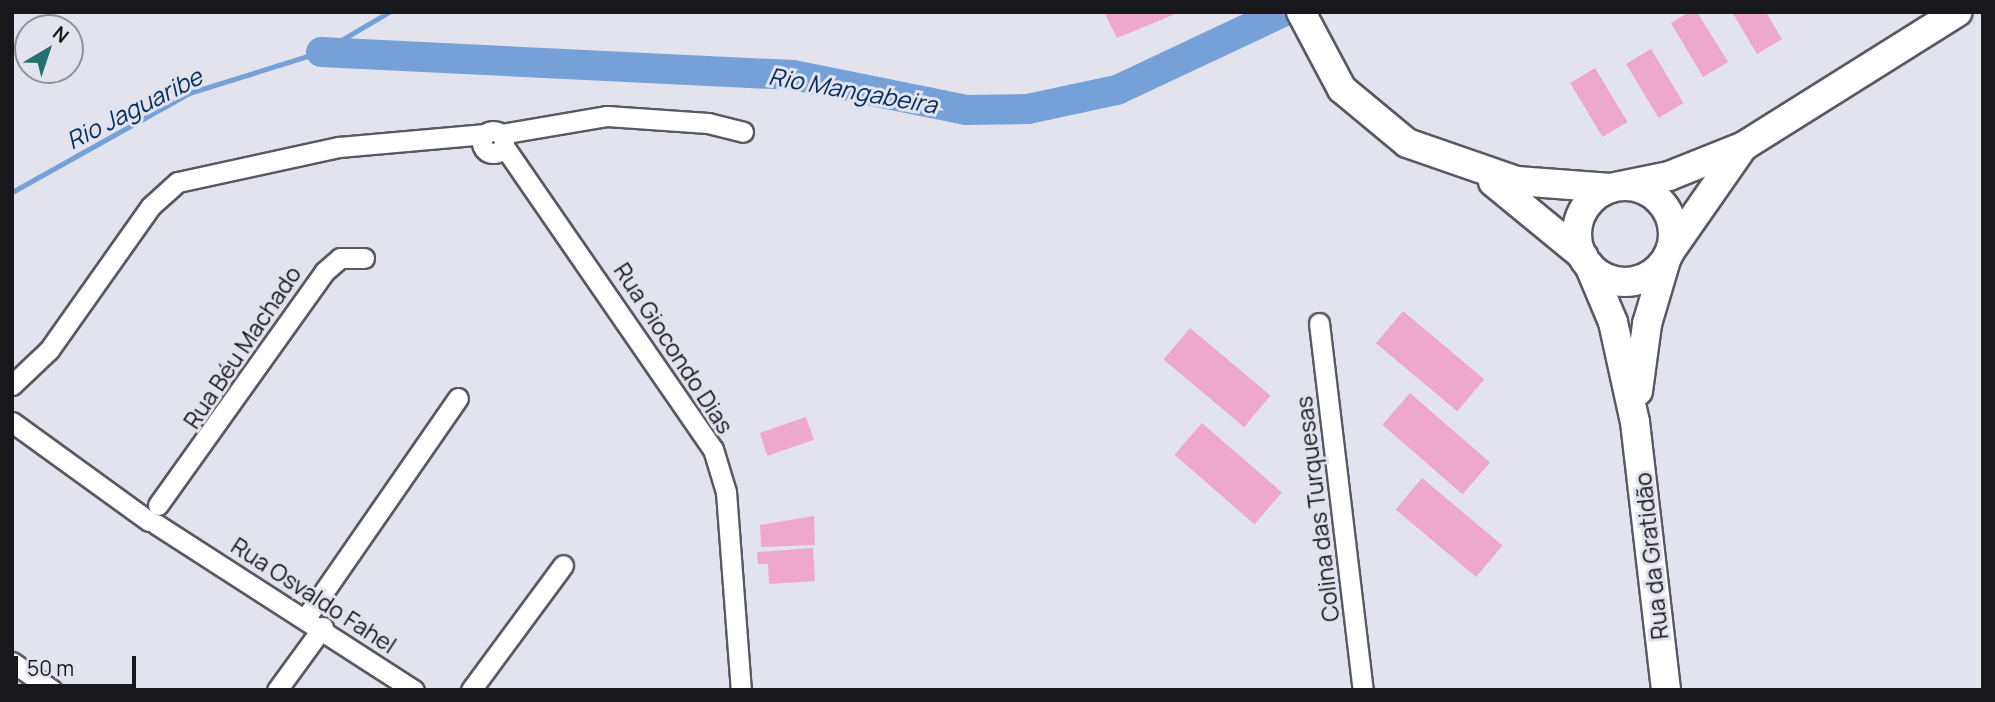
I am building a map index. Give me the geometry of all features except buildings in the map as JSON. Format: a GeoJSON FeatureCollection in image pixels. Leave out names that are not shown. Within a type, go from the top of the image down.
{"type":"FeatureCollection","features":[{"type":"Feature","properties":{"kind":"street"},"geometry":{"type":"LineString","coordinates":[[1744,146],[1669,254],[1636,281],[1610,279],[1586,260],[1581,215],[1616,187],[1670,176],[1744,146],[1958,12]]}},
{"type":"Feature","properties":{"kind":"street","name":"Rua da Gratidão"},"geometry":{"type":"LineString","coordinates":[[1306,23],[1327,68],[1362,112],[1407,143],[1479,173],[1546,187],[1616,187]]}},
{"type":"Feature","properties":{"kind":"street"},"geometry":{"type":"LineString","coordinates":[[493,143],[607,116],[708,123],[743,132]]}},
{"type":"Feature","properties":{"kind":"street","name":"Rua Giocondo Dias"},"geometry":{"type":"LineString","coordinates":[[16,380],[49,350],[140,220],[178,183],[339,147],[454,135],[493,143],[527,178],[713,449],[726,492],[741,690]]}},
{"type":"Feature","properties":{"kind":"street","name":"Rua da Gratidão"},"geometry":{"type":"LineString","coordinates":[[1479,173],[1536,212],[1586,260],[1616,333],[1635,422],[1666,690]]}},
{"type":"Feature","properties":{"kind":"street"},"geometry":{"type":"LineString","coordinates":[[1616,187],[1636,187],[1663,205],[1673,235],[1669,254]]}},
{"type":"Feature","properties":{"kind":"street","name":"Rua da Gratidão"},"geometry":{"type":"LineString","coordinates":[[1635,422],[1647,324],[1669,254]]}},
{"type":"Feature","properties":{"kind":"street","name":"Rua Béu Machado"},"geometry":{"type":"LineString","coordinates":[[157,514],[324,272],[340,258],[364,258]]}},
{"type":"Feature","properties":{"kind":"street","name":"Colina das Turquesas"},"geometry":{"type":"LineString","coordinates":[[1319,323],[1363,690]]}},
{"type":"Feature","properties":{"kind":"street"},"geometry":{"type":"LineString","coordinates":[[277,690],[315,621],[458,398]]}},
{"type":"Feature","properties":{"kind":"street","name":"Rua Osvaldo Fahel"},"geometry":{"type":"LineString","coordinates":[[15,422],[123,497],[157,514],[187,542],[315,621],[414,690]]}},
{"type":"Feature","properties":{"kind":"street"},"geometry":{"type":"LineString","coordinates":[[471,690],[563,565]]}},
{"type":"Feature","properties":{"kind":"street"},"geometry":{"type":"LineString","coordinates":[[12,662],[52,690]]}},
{"type":"Feature","properties":{"kind":"waterway","name":"Rio Jaguaribe"},"geometry":{"type":"LineString","coordinates":[[12,192],[189,93],[321,52],[389,12]]}},
{"type":"Feature","properties":{"kind":"waterway","name":"Rio Mangabeira"},"geometry":{"type":"LineString","coordinates":[[321,52],[793,75],[966,110],[1028,109],[1117,90],[1283,12]]}}]}
